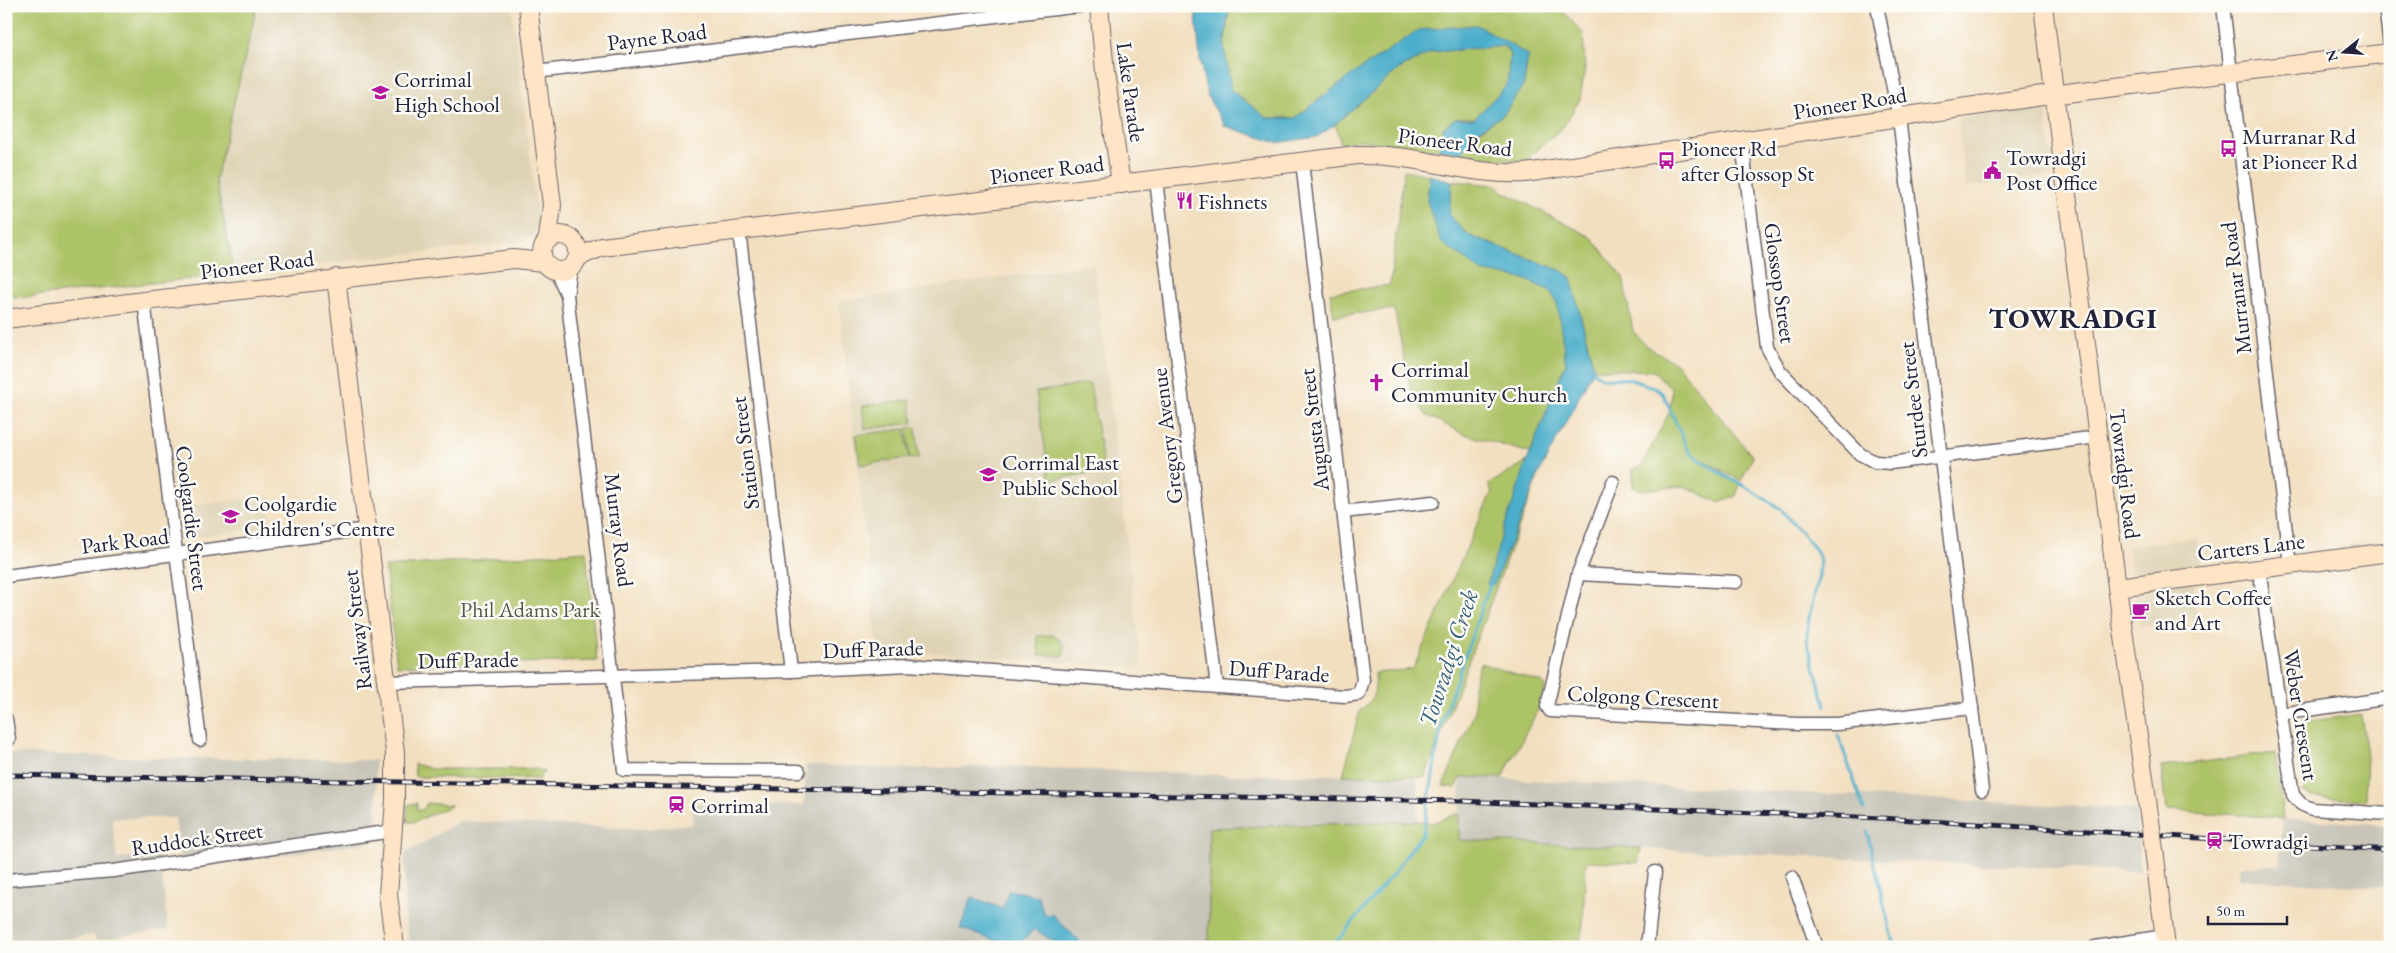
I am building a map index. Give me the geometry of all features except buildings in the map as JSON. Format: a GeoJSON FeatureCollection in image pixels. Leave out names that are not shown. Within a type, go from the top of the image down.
{"type":"FeatureCollection","features":[{"type":"Feature","properties":{"kind":"main road","name":"Murray Road"},"geometry":{"type":"LineString","coordinates":[[528,6],[552,205],[560,252]]}},
{"type":"Feature","properties":{"kind":"main road","name":"Lake Parade"},"geometry":{"type":"LineString","coordinates":[[1099,6],[1105,73],[1121,184]]}},
{"type":"Feature","properties":{"kind":"main road","name":"Towradgi Road"},"geometry":{"type":"LineString","coordinates":[[2043,6],[2117,587],[2156,857],[2166,941]]}},
{"type":"Feature","properties":{"kind":"main road","name":"Pioneer Road"},"geometry":{"type":"LineString","coordinates":[[6,319],[1369,155],[1423,161],[1496,173],[1525,172],[1742,142],[2054,95],[2390,53]]}},
{"type":"Feature","properties":{"kind":"main road","name":"Railway Street"},"geometry":{"type":"LineString","coordinates":[[336,278],[395,763],[393,831],[388,895],[395,947]]}},
{"type":"Feature","properties":{"kind":"main road","name":"Carters Lane"},"geometry":{"type":"LineString","coordinates":[[2117,587],[2390,552]]}},
{"type":"Feature","properties":{"kind":"street","name":"Payne Road"},"geometry":{"type":"LineString","coordinates":[[536,72],[1080,6]]}},
{"type":"Feature","properties":{"kind":"street","name":"Sturdee Street"},"geometry":{"type":"LineString","coordinates":[[1877,6],[1899,118],[1982,790]]}},
{"type":"Feature","properties":{"kind":"street","name":"Murranar Road"},"geometry":{"type":"LineString","coordinates":[[2223,6],[2290,565]]}},
{"type":"Feature","properties":{"kind":"street"},"geometry":{"type":"LineString","coordinates":[[2385,6],[2390,46]]}},
{"type":"Feature","properties":{"kind":"street","name":"Glossop Street"},"geometry":{"type":"LineString","coordinates":[[1742,142],[1765,338],[1775,364],[1854,449],[1867,458],[1890,463],[2098,437]]}},
{"type":"Feature","properties":{"kind":"street","name":"Augusta Street"},"geometry":{"type":"LineString","coordinates":[[1302,162],[1363,680],[1359,694]]}},
{"type":"Feature","properties":{"kind":"street","name":"Gregory Avenue"},"geometry":{"type":"LineString","coordinates":[[1156,180],[1217,687]]}},
{"type":"Feature","properties":{"kind":"street","name":"Station Street"},"geometry":{"type":"LineString","coordinates":[[738,230],[791,671]]}},
{"type":"Feature","properties":{"kind":"street","name":"Murray Road"},"geometry":{"type":"LineString","coordinates":[[560,252],[567,295],[624,770],[799,771]]}},
{"type":"Feature","properties":{"kind":"street","name":"Coolgardie Street"},"geometry":{"type":"LineString","coordinates":[[144,301],[200,740]]}},
{"type":"Feature","properties":{"kind":"street","name":"Colgong Crescent"},"geometry":{"type":"LineString","coordinates":[[1613,482],[1578,574],[1547,706],[1550,711],[1837,724],[1972,708]]}},
{"type":"Feature","properties":{"kind":"street"},"geometry":{"type":"LineString","coordinates":[[1343,512],[1433,502]]}},
{"type":"Feature","properties":{"kind":"street","name":"Park Road"},"geometry":{"type":"LineString","coordinates":[[6,576],[368,530]]}},
{"type":"Feature","properties":{"kind":"street","name":"Weber Crescent"},"geometry":{"type":"LineString","coordinates":[[2259,569],[2290,788],[2296,800],[2312,809],[2390,814]]}},
{"type":"Feature","properties":{"kind":"street"},"geometry":{"type":"LineString","coordinates":[[1578,574],[1736,582]]}},
{"type":"Feature","properties":{"kind":"street","name":"Duff Parade"},"geometry":{"type":"LineString","coordinates":[[386,682],[791,671],[908,665],[1346,696],[1359,694]]}},
{"type":"Feature","properties":{"kind":"street"},"geometry":{"type":"LineString","coordinates":[[2280,714],[2390,698]]}},
{"type":"Feature","properties":{"kind":"street"},"geometry":{"type":"LineString","coordinates":[[6,719],[9,739]]}},
{"type":"Feature","properties":{"kind":"street","name":"Ruddock Street"},"geometry":{"type":"LineString","coordinates":[[6,880],[113,871],[393,831]]}},
{"type":"Feature","properties":{"kind":"street"},"geometry":{"type":"LineString","coordinates":[[1647,947],[1655,872]]}},
{"type":"Feature","properties":{"kind":"street"},"geometry":{"type":"LineString","coordinates":[[1792,877],[1818,947]]}},
{"type":"Feature","properties":{"kind":"street"},"geometry":{"type":"LineString","coordinates":[[2095,947],[2166,941]]}},
{"type":"Feature","properties":{"kind":"shaded area","name":"Corrimal High School"},"geometry":{"type":"Polygon","coordinates":[[[257,6],[512,6],[538,225],[534,236],[515,242],[234,274],[216,179],[257,6]]]}},
{"type":"Feature","properties":{"kind":"shaded area"},"geometry":{"type":"Polygon","coordinates":[[[2045,107],[2055,175],[1966,187],[1957,118],[2045,107]]]}},
{"type":"Feature","properties":{"kind":"shaded area","name":"Corrimal East Public School"},"geometry":{"type":"Polygon","coordinates":[[[1094,264],[1142,668],[878,649],[839,301],[1094,264]]]}},
{"type":"Feature","properties":{"kind":"shaded area","name":"Coolgardie Children's Centre"},"geometry":{"type":"Polygon","coordinates":[[[268,496],[271,527],[192,537],[188,506],[268,496]]]}},
{"type":"Feature","properties":{"kind":"shaded area"},"geometry":{"type":"Polygon","coordinates":[[[2197,537],[2201,563],[2193,591],[2197,618],[2139,626],[2128,546],[2197,537]]]}},
{"type":"Feature","properties":{"kind":"shaded area"},"geometry":{"type":"Polygon","coordinates":[[[6,753],[156,758],[375,760],[377,802],[375,842],[182,869],[175,818],[112,818],[117,859],[159,854],[168,929],[96,940],[94,935],[6,947],[6,753]]]}},
{"type":"Feature","properties":{"kind":"shaded area"},"geometry":{"type":"Polygon","coordinates":[[[806,765],[902,769],[996,766],[1226,775],[1343,775],[1417,779],[1418,821],[1209,828],[1209,947],[410,947],[405,917],[405,854],[460,821],[645,829],[693,824],[692,804],[804,805],[806,765]]]}},
{"type":"Feature","properties":{"kind":"shaded area"},"geometry":{"type":"Polygon","coordinates":[[[1461,777],[2136,809],[2140,872],[1459,840],[1461,777]]]}},
{"type":"Feature","properties":{"kind":"shaded area"},"geometry":{"type":"Polygon","coordinates":[[[2283,818],[2390,825],[2390,888],[2239,879],[2240,866],[2279,866],[2283,818]]]}},
{"type":"Feature","properties":{"kind":"green space"},"geometry":{"type":"Polygon","coordinates":[[[6,6],[257,6],[216,179],[234,274],[16,298],[6,292],[6,6]]]}},
{"type":"Feature","properties":{"kind":"green space"},"geometry":{"type":"Polygon","coordinates":[[[1230,6],[1558,6],[1583,33],[1585,68],[1580,99],[1564,126],[1526,160],[1483,160],[1474,154],[1461,153],[1476,133],[1503,115],[1524,84],[1528,55],[1504,43],[1381,55],[1295,118],[1267,118],[1231,91],[1224,47],[1230,6]]]}},
{"type":"Feature","properties":{"kind":"green space"},"geometry":{"type":"Polygon","coordinates":[[[1505,46],[1510,55],[1507,85],[1476,118],[1456,118],[1442,129],[1439,150],[1359,140],[1341,144],[1335,124],[1399,69],[1432,52],[1505,46]]]}},
{"type":"Feature","properties":{"kind":"green space"},"geometry":{"type":"Polygon","coordinates":[[[1404,170],[1430,175],[1427,201],[1481,271],[1524,279],[1549,290],[1557,302],[1566,363],[1530,453],[1464,434],[1426,415],[1412,395],[1394,309],[1334,316],[1330,293],[1390,285],[1404,170]]]}},
{"type":"Feature","properties":{"kind":"green space"},"geometry":{"type":"Polygon","coordinates":[[[1452,181],[1496,185],[1504,192],[1591,237],[1623,277],[1633,331],[1646,346],[1676,363],[1753,457],[1741,481],[1705,461],[1740,484],[1736,496],[1718,502],[1684,486],[1643,490],[1633,487],[1633,469],[1641,467],[1670,411],[1672,390],[1654,371],[1594,369],[1571,278],[1562,271],[1468,235],[1449,215],[1452,181]]]}},
{"type":"Feature","properties":{"kind":"green space"},"geometry":{"type":"Polygon","coordinates":[[[1090,383],[1104,471],[1050,480],[1036,392],[1090,383]]]}},
{"type":"Feature","properties":{"kind":"green space"},"geometry":{"type":"Polygon","coordinates":[[[910,400],[913,423],[865,429],[862,406],[910,400]]]}},
{"type":"Feature","properties":{"kind":"green space"},"geometry":{"type":"Polygon","coordinates":[[[916,427],[919,458],[910,459],[907,428],[916,427]]]}},
{"type":"Feature","properties":{"kind":"green space"},"geometry":{"type":"Polygon","coordinates":[[[905,429],[909,458],[860,465],[856,435],[905,429]]]}},
{"type":"Feature","properties":{"kind":"green space"},"geometry":{"type":"Polygon","coordinates":[[[1527,461],[1540,471],[1425,777],[1343,775],[1360,710],[1369,703],[1374,694],[1375,673],[1413,669],[1492,491],[1488,485],[1527,461]]]}},
{"type":"Feature","properties":{"kind":"green space","name":"Phil Adams Park"},"geometry":{"type":"Polygon","coordinates":[[[586,551],[597,661],[397,666],[385,567],[586,551]]]}},
{"type":"Feature","properties":{"kind":"green space"},"geometry":{"type":"Polygon","coordinates":[[[1054,635],[1065,645],[1063,656],[1039,655],[1037,636],[1054,635]]]}},
{"type":"Feature","properties":{"kind":"green space"},"geometry":{"type":"Polygon","coordinates":[[[1480,663],[1542,682],[1546,686],[1539,708],[1502,778],[1461,777],[1456,788],[1443,786],[1475,711],[1473,686],[1480,663]]]}},
{"type":"Feature","properties":{"kind":"green space"},"geometry":{"type":"Polygon","coordinates":[[[2361,714],[2367,755],[2365,800],[2312,797],[2304,793],[2295,736],[2298,726],[2304,722],[2361,714]]]}},
{"type":"Feature","properties":{"kind":"green space"},"geometry":{"type":"Polygon","coordinates":[[[2275,753],[2283,818],[2166,810],[2161,767],[2275,753]]]}},
{"type":"Feature","properties":{"kind":"green space"},"geometry":{"type":"Polygon","coordinates":[[[414,764],[432,769],[538,769],[545,772],[540,775],[540,779],[415,777],[414,764]]]}},
{"type":"Feature","properties":{"kind":"green space"},"geometry":{"type":"Polygon","coordinates":[[[417,803],[417,810],[423,810],[427,803],[451,806],[414,822],[407,822],[407,805],[417,803]]]}},
{"type":"Feature","properties":{"kind":"green space"},"geometry":{"type":"Polygon","coordinates":[[[1459,813],[1459,840],[1641,848],[1638,863],[1586,861],[1583,924],[1579,947],[1209,947],[1209,828],[1418,821],[1432,823],[1459,813]]]}},
{"type":"Feature","properties":{"kind":"water"},"geometry":{"type":"Polygon","coordinates":[[[1195,6],[1229,6],[1224,47],[1231,90],[1267,118],[1295,118],[1346,79],[1418,30],[1477,25],[1528,55],[1524,84],[1503,115],[1476,132],[1461,153],[1439,150],[1442,129],[1456,118],[1474,119],[1507,85],[1510,55],[1505,46],[1432,52],[1399,69],[1333,126],[1317,137],[1277,143],[1225,126],[1207,96],[1200,60],[1195,6]]]}},
{"type":"Feature","properties":{"kind":"water"},"geometry":{"type":"Polygon","coordinates":[[[1430,175],[1452,181],[1449,215],[1468,235],[1562,271],[1571,278],[1594,369],[1540,471],[1494,584],[1487,585],[1502,534],[1530,453],[1566,363],[1557,302],[1549,290],[1524,279],[1481,271],[1441,242],[1427,201],[1430,175]]]}},
{"type":"Feature","properties":{"kind":"water"},"geometry":{"type":"Polygon","coordinates":[[[1009,890],[1038,896],[1044,914],[1053,915],[1083,945],[1104,947],[1057,947],[1055,942],[1034,929],[1017,947],[1011,947],[960,928],[972,897],[1003,909],[1009,890]]]}},
{"type":"Feature","properties":{"kind":"waterway"},"geometry":{"type":"LineString","coordinates":[[1590,370],[1603,378],[1628,379],[1653,387],[1663,394],[1689,452],[1724,476],[1741,484],[1781,509],[1816,550],[1820,560],[1819,575],[1808,622],[1807,641],[1825,705]]}},
{"type":"Feature","properties":{"kind":"waterway","name":"Towradgi Creek"},"geometry":{"type":"LineString","coordinates":[[1332,947],[1393,874],[1423,833],[1442,721],[1491,582]]}},
{"type":"Feature","properties":{"kind":"waterway"},"geometry":{"type":"LineString","coordinates":[[1838,735],[1864,809]]}},
{"type":"Feature","properties":{"kind":"waterway"},"geometry":{"type":"LineString","coordinates":[[1867,832],[1894,947]]}},
{"type":"Feature","properties":{"kind":"railway"},"geometry":{"type":"LineString","coordinates":[[6,775],[1460,801],[1881,818],[2390,850]]}},
{"type":"Feature","properties":{"kind":"place","name":"Corrimal High School"},"geometry":{"type":"Point","coordinates":[380,92]}},
{"type":"Feature","properties":{"kind":"place","name":"Murranar Rd at Pioneer Rd"},"geometry":{"type":"Point","coordinates":[2228,149]}},
{"type":"Feature","properties":{"kind":"place","name":"Pioneer Rd after Glossop St"},"geometry":{"type":"Point","coordinates":[1667,161]}},
{"type":"Feature","properties":{"kind":"place","name":"Towradgi Post Office"},"geometry":{"type":"Point","coordinates":[1992,170]}},
{"type":"Feature","properties":{"kind":"place","name":"Fishnets"},"geometry":{"type":"Point","coordinates":[1184,201]}},
{"type":"Feature","properties":{"kind":"place","name":"Corrimal Community Church"},"geometry":{"type":"Point","coordinates":[1377,382]}},
{"type":"Feature","properties":{"kind":"place","name":"Corrimal East Public School"},"geometry":{"type":"Point","coordinates":[988,475]}},
{"type":"Feature","properties":{"kind":"place","name":"Coolgardie Children's Centre"},"geometry":{"type":"Point","coordinates":[230,516]}},
{"type":"Feature","properties":{"kind":"place","name":"Sketch Coffee and Art"},"geometry":{"type":"Point","coordinates":[2141,610]}},
{"type":"Feature","properties":{"kind":"place","name":"Corrimal"},"geometry":{"type":"Point","coordinates":[677,805]}},
{"type":"Feature","properties":{"kind":"place","name":"Towradgi"},"geometry":{"type":"Point","coordinates":[2214,841]}},
{"type":"Feature","properties":{"kind":"district","name":"TOWRADGI"},"geometry":{"type":"Point","coordinates":[2073,318]}}]}
